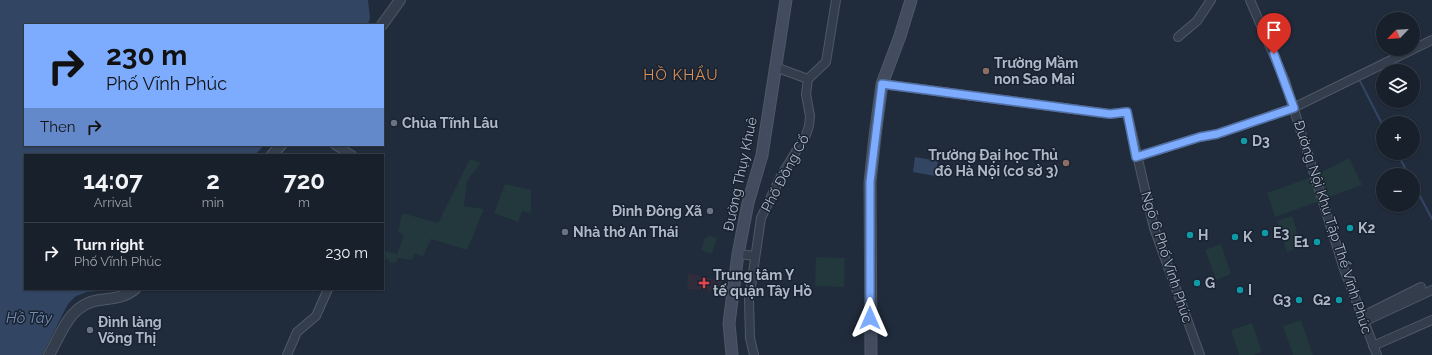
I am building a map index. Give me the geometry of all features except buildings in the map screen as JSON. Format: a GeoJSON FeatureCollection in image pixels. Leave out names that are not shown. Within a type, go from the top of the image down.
{"type":"FeatureCollection","features":[{"type":"Feature","properties":{"kind":"main road","name":"Đường Thụy Khuê"},"geometry":{"type":"LineString","coordinates":[[732,355],[730,317],[738,254],[748,203],[762,155],[786,0]]}},
{"type":"Feature","properties":{"kind":"main road"},"geometry":{"type":"LineString","coordinates":[[871,355],[869,258],[870,182],[882,84],[900,36],[911,0]]}},
{"type":"Feature","properties":{"kind":"street"},"geometry":{"type":"LineString","coordinates":[[383,24],[400,0]]}},
{"type":"Feature","properties":{"kind":"street"},"geometry":{"type":"LineString","coordinates":[[775,67],[808,79],[826,62],[836,0]]}},
{"type":"Feature","properties":{"kind":"street"},"geometry":{"type":"LineString","coordinates":[[1178,37],[1197,22],[1211,0]]}},
{"type":"Feature","properties":{"kind":"street","name":"Đường Nội Khu Tập Thể Vĩnh Phúc"},"geometry":{"type":"LineString","coordinates":[[1250,0],[1281,71],[1294,108],[1314,177],[1362,319],[1377,355]]}},
{"type":"Feature","properties":{"kind":"street"},"geometry":{"type":"LineString","coordinates":[[1136,157],[1200,137],[1217,134],[1294,108],[1432,40]]}},
{"type":"Feature","properties":{"kind":"street","name":"Phố Đồng Cổ"},"geometry":{"type":"LineString","coordinates":[[754,355],[750,338],[749,300],[761,218],[781,176],[806,134],[809,126],[810,116],[806,94],[808,79]]}},
{"type":"Feature","properties":{"kind":"street","name":"Ngõ 6 Phố Vĩnh Phúc"},"geometry":{"type":"LineString","coordinates":[[882,84],[1110,114],[1127,112],[1136,157],[1154,228],[1200,355]]}},
{"type":"Feature","properties":{"kind":"street"},"geometry":{"type":"LineString","coordinates":[[273,154],[280,146]]}},
{"type":"Feature","properties":{"kind":"street"},"geometry":{"type":"LineString","coordinates":[[338,146],[350,154]]}},
{"type":"Feature","properties":{"kind":"street"},"geometry":{"type":"LineString","coordinates":[[738,254],[755,256]]}},
{"type":"Feature","properties":{"kind":"street"},"geometry":{"type":"LineString","coordinates":[[1362,319],[1421,287]]}},
{"type":"Feature","properties":{"kind":"street"},"geometry":{"type":"LineString","coordinates":[[49,355],[72,313],[78,307],[96,300],[124,296],[133,290]]}},
{"type":"Feature","properties":{"kind":"street"},"geometry":{"type":"LineString","coordinates":[[287,355],[297,332],[316,316],[328,290]]}},
{"type":"Feature","properties":{"kind":"street"},"geometry":{"type":"LineString","coordinates":[[1362,319],[1432,290]]}},
{"type":"Feature","properties":{"kind":"street"},"geometry":{"type":"LineString","coordinates":[[1373,346],[1432,320]]}},
{"type":"Feature","properties":{"kind":"shaded area","name":"Trung tâm Y tế quận Tây Hồ"},"geometry":{"type":"Polygon","coordinates":[[[688,273],[722,281],[721,292],[687,289],[688,273]]]}},
{"type":"Feature","properties":{"kind":"green space"},"geometry":{"type":"Polygon","coordinates":[[[1349,158],[1362,185],[1324,199],[1316,175],[1349,158]]]}},
{"type":"Feature","properties":{"kind":"green space"},"geometry":{"type":"Polygon","coordinates":[[[470,159],[481,163],[467,181],[464,206],[484,209],[467,250],[431,239],[423,257],[415,253],[412,260],[398,258],[396,263],[389,262],[389,260],[384,258],[384,251],[397,254],[404,235],[398,232],[402,213],[438,223],[470,159]]]}},
{"type":"Feature","properties":{"kind":"green space"},"geometry":{"type":"Polygon","coordinates":[[[1311,177],[1320,201],[1275,217],[1267,193],[1311,177]]]}},
{"type":"Feature","properties":{"kind":"green space"},"geometry":{"type":"Polygon","coordinates":[[[505,184],[531,190],[531,213],[522,211],[518,222],[494,213],[505,184]]]}},
{"type":"Feature","properties":{"kind":"green space"},"geometry":{"type":"Polygon","coordinates":[[[1292,216],[1302,247],[1287,252],[1277,221],[1292,216]]]}},
{"type":"Feature","properties":{"kind":"green space"},"geometry":{"type":"Polygon","coordinates":[[[708,235],[717,238],[712,254],[701,250],[705,237],[707,238],[708,235]]]}},
{"type":"Feature","properties":{"kind":"green space"},"geometry":{"type":"Polygon","coordinates":[[[1221,244],[1231,274],[1216,280],[1205,250],[1221,244]]]}},
{"type":"Feature","properties":{"kind":"green space"},"geometry":{"type":"Polygon","coordinates":[[[816,257],[845,258],[844,287],[815,286],[816,257]]]}},
{"type":"Feature","properties":{"kind":"green space"},"geometry":{"type":"Polygon","coordinates":[[[1301,320],[1313,355],[1293,355],[1283,326],[1301,320]]]}},
{"type":"Feature","properties":{"kind":"green space"},"geometry":{"type":"Polygon","coordinates":[[[1252,323],[1262,352],[1253,355],[1239,355],[1231,330],[1252,323]]]}},
{"type":"Feature","properties":{"kind":"water","name":"Hồ Tây"},"geometry":{"type":"Polygon","coordinates":[[[0,0],[368,0],[370,18],[368,24],[24,24],[24,146],[263,146],[256,154],[24,154],[24,290],[110,290],[87,292],[76,296],[68,304],[42,355],[0,355],[0,0]]]}},
{"type":"Feature","properties":{"kind":"water"},"geometry":{"type":"Polygon","coordinates":[[[915,157],[938,161],[935,176],[913,172],[915,157]]]}},
{"type":"Feature","properties":{"kind":"waterway"},"geometry":{"type":"LineString","coordinates":[[1360,81],[1378,116]]}},
{"type":"Feature","properties":{"kind":"waterway"},"geometry":{"type":"LineString","coordinates":[[1401,160],[1405,168]]}},
{"type":"Feature","properties":{"kind":"waterway"},"geometry":{"type":"LineString","coordinates":[[1420,196],[1432,219]]}},
{"type":"Feature","properties":{"kind":"place","name":"Trường Mầm non Sao Mai"},"geometry":{"type":"Point","coordinates":[986,71]}},
{"type":"Feature","properties":{"kind":"place","name":"Chùa Tĩnh Lâu"},"geometry":{"type":"Point","coordinates":[394,123]}},
{"type":"Feature","properties":{"kind":"place","name":"D3"},"geometry":{"type":"Point","coordinates":[1244,141]}},
{"type":"Feature","properties":{"kind":"place","name":"Trường Đại học Thủ đô Hà Nội (cơ sở 3)"},"geometry":{"type":"Point","coordinates":[1066,163]}},
{"type":"Feature","properties":{"kind":"place","name":"Đình Đông Xã"},"geometry":{"type":"Point","coordinates":[710,211]}},
{"type":"Feature","properties":{"kind":"place","name":"K2"},"geometry":{"type":"Point","coordinates":[1350,228]}},
{"type":"Feature","properties":{"kind":"place","name":"Nhà thờ An Thái"},"geometry":{"type":"Point","coordinates":[565,232]}},
{"type":"Feature","properties":{"kind":"place","name":"E3"},"geometry":{"type":"Point","coordinates":[1265,233]}},
{"type":"Feature","properties":{"kind":"place","name":"H"},"geometry":{"type":"Point","coordinates":[1190,235]}},
{"type":"Feature","properties":{"kind":"place","name":"K"},"geometry":{"type":"Point","coordinates":[1235,237]}},
{"type":"Feature","properties":{"kind":"place","name":"E1"},"geometry":{"type":"Point","coordinates":[1317,242]}},
{"type":"Feature","properties":{"kind":"place","name":"Trung tâm Y tế quận Tây Hồ"},"geometry":{"type":"Point","coordinates":[704,283]}},
{"type":"Feature","properties":{"kind":"place","name":"G"},"geometry":{"type":"Point","coordinates":[1197,283]}},
{"type":"Feature","properties":{"kind":"place","name":"I"},"geometry":{"type":"Point","coordinates":[1240,290]}},
{"type":"Feature","properties":{"kind":"place","name":"G3"},"geometry":{"type":"Point","coordinates":[1299,300]}},
{"type":"Feature","properties":{"kind":"place","name":"G2"},"geometry":{"type":"Point","coordinates":[1339,300]}},
{"type":"Feature","properties":{"kind":"place","name":"Đình làng Võng Thị"},"geometry":{"type":"Point","coordinates":[90,330]}},
{"type":"Feature","properties":{"kind":"district","name":"HỒ KHẨU"},"geometry":{"type":"Point","coordinates":[681,75]}},
{"type":"Feature","properties":{"kind":"route"},"geometry":{"type":"LineString","coordinates":[[870,318],[870,182],[882,84],[1110,114],[1127,112],[1136,157],[1200,137],[1217,134],[1294,108],[1274,54]]}}]}
